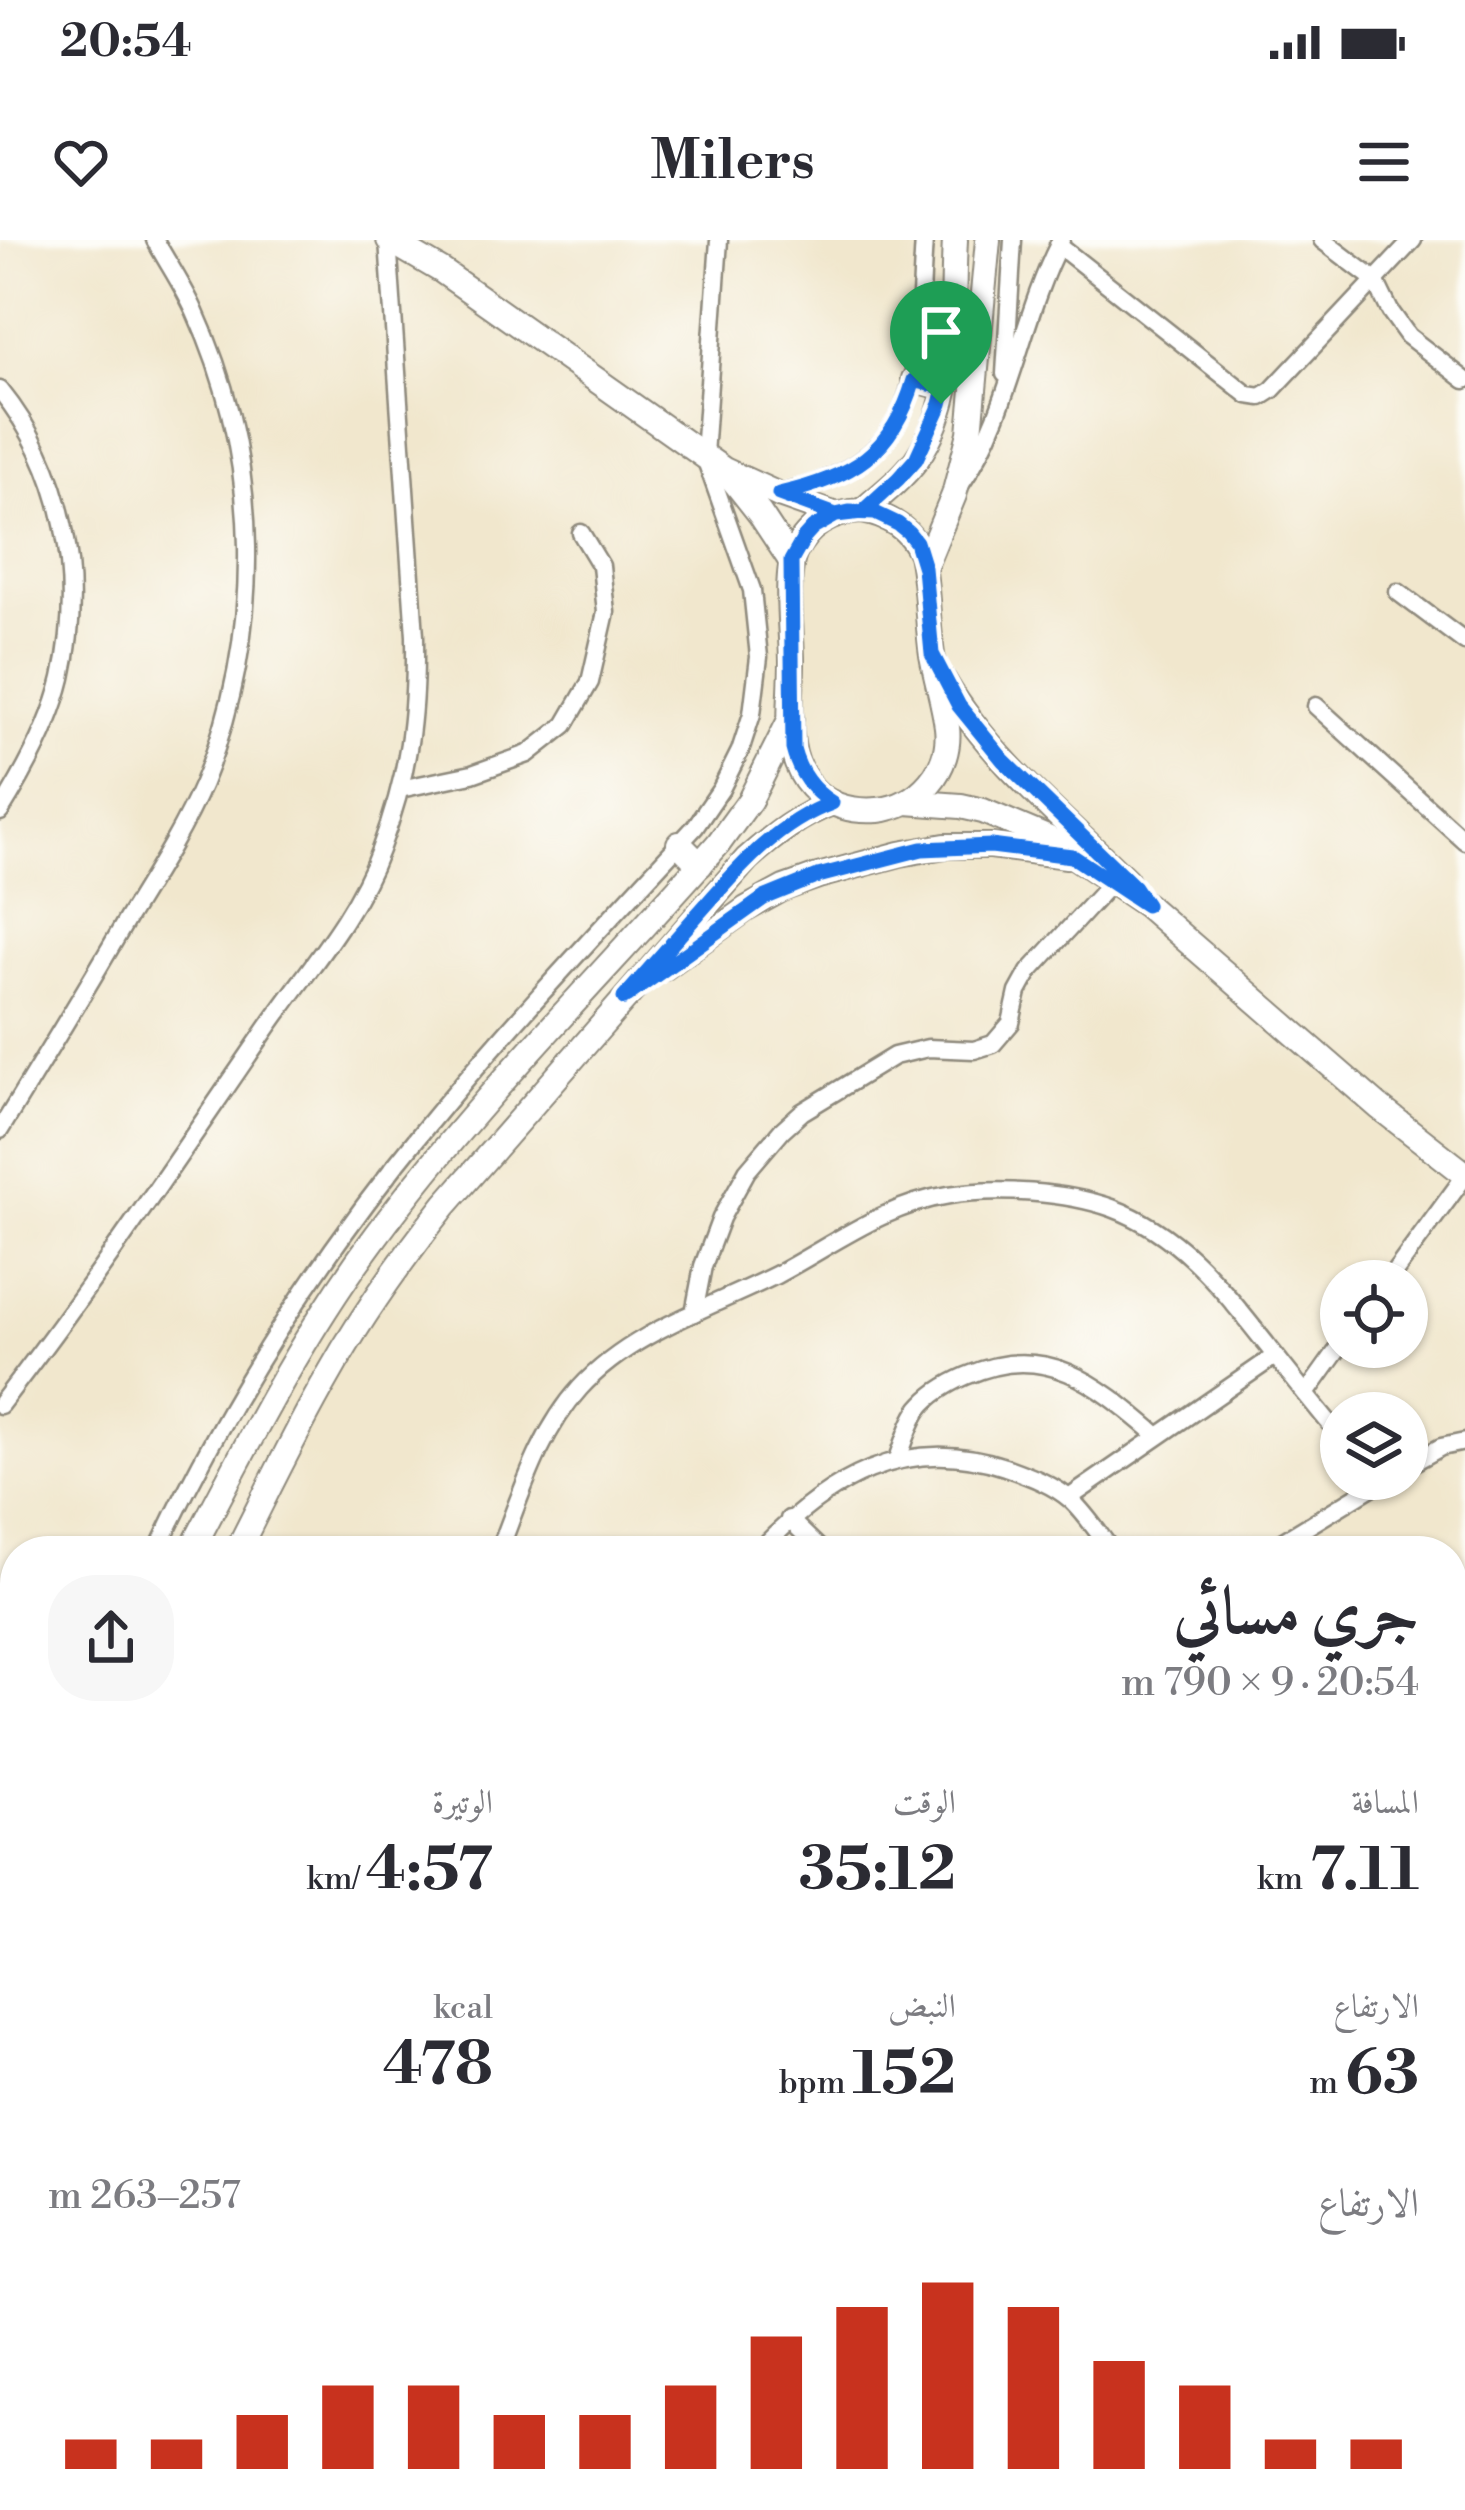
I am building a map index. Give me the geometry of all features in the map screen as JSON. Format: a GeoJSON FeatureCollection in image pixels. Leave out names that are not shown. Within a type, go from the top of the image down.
{"type":"FeatureCollection","features":[{"type":"Feature","properties":{"kind":"street"},"geometry":{"type":"LineString","coordinates":[[0,1130],[201,788],[218,744],[238,660],[248,571],[247,514],[236,443],[195,312],[155,240]]}},
{"type":"Feature","properties":{"kind":"street"},"geometry":{"type":"LineString","coordinates":[[389,240],[714,462],[836,515]]}},
{"type":"Feature","properties":{"kind":"street"},"geometry":{"type":"LineString","coordinates":[[0,1405],[55,1334],[336,933],[379,854],[400,789],[416,701],[416,636],[389,240]]}},
{"type":"Feature","properties":{"kind":"street"},"geometry":{"type":"LineString","coordinates":[[165,1536],[245,1387],[356,1218],[471,1073],[680,844],[731,770],[752,714],[758,638],[752,590],[714,462],[719,240]]}},
{"type":"Feature","properties":{"kind":"street"},"geometry":{"type":"LineString","coordinates":[[779,494],[823,482],[874,452],[899,421],[914,380],[924,240]]}},
{"type":"Feature","properties":{"kind":"street"},"geometry":{"type":"LineString","coordinates":[[862,512],[916,459],[934,423],[950,354],[955,240]]}},
{"type":"Feature","properties":{"kind":"street"},"geometry":{"type":"LineString","coordinates":[[924,568],[963,464],[975,400],[988,240]]}},
{"type":"Feature","properties":{"kind":"street"},"geometry":{"type":"LineString","coordinates":[[1003,405],[1013,240]]}},
{"type":"Feature","properties":{"kind":"street"},"geometry":{"type":"LineString","coordinates":[[1322,240],[1375,280],[1408,336],[1465,380]]}},
{"type":"Feature","properties":{"kind":"street"},"geometry":{"type":"LineString","coordinates":[[954,495],[984,448],[1003,405],[1034,300],[1059,243],[1248,394],[1261,397],[1414,240]]}},
{"type":"Feature","properties":{"kind":"street"},"geometry":{"type":"LineString","coordinates":[[914,380],[945,388]]}},
{"type":"Feature","properties":{"kind":"street"},"geometry":{"type":"LineString","coordinates":[[0,391],[42,457],[68,537],[72,601],[62,679],[38,741],[0,812]]}},
{"type":"Feature","properties":{"kind":"street"},"geometry":{"type":"LineString","coordinates":[[714,462],[760,514],[791,561]]}},
{"type":"Feature","properties":{"kind":"street"},"geometry":{"type":"LineString","coordinates":[[906,802],[934,777],[945,752],[947,725],[932,654],[924,568],[916,542],[887,518],[862,512],[836,515],[804,538],[791,561],[791,718],[796,763],[811,787],[832,803],[858,810],[906,802],[983,811],[1026,827],[1146,905],[1379,1107],[1465,1175],[1403,1260]]}},
{"type":"Feature","properties":{"kind":"street"},"geometry":{"type":"LineString","coordinates":[[400,789],[472,774],[527,754],[565,725],[590,682],[606,612],[602,566],[581,533]]}},
{"type":"Feature","properties":{"kind":"street"},"geometry":{"type":"LineString","coordinates":[[1399,592],[1465,643]]}},
{"type":"Feature","properties":{"kind":"street"},"geometry":{"type":"LineString","coordinates":[[932,654],[976,730],[1134,887],[1146,905]]}},
{"type":"Feature","properties":{"kind":"street"},"geometry":{"type":"LineString","coordinates":[[1316,706],[1465,841]]}},
{"type":"Feature","properties":{"kind":"street"},"geometry":{"type":"LineString","coordinates":[[199,1536],[291,1363],[375,1236],[458,1134],[700,865],[749,800],[791,718]]}},
{"type":"Feature","properties":{"kind":"street"},"geometry":{"type":"LineString","coordinates":[[245,1536],[327,1376],[385,1285],[445,1205],[747,859],[788,826],[832,803]]}},
{"type":"Feature","properties":{"kind":"street"},"geometry":{"type":"LineString","coordinates":[[680,844],[700,865]]}},
{"type":"Feature","properties":{"kind":"street"},"geometry":{"type":"LineString","coordinates":[[624,998],[746,909],[801,882],[945,846],[991,846],[1072,856]]}},
{"type":"Feature","properties":{"kind":"street"},"geometry":{"type":"LineString","coordinates":[[694,1312],[703,1266],[721,1218],[747,1172],[782,1130],[802,1112],[894,1056],[928,1048],[974,1050],[993,1044],[1011,1023],[1018,992],[1029,972],[1111,883]]}},
{"type":"Feature","properties":{"kind":"street"},"geometry":{"type":"LineString","coordinates":[[505,1536],[556,1420],[600,1367],[694,1312],[776,1274],[868,1222],[948,1195],[1067,1196],[1115,1209],[1195,1258],[1320,1411]]}},
{"type":"Feature","properties":{"kind":"street"},"geometry":{"type":"LineString","coordinates":[[1069,1498],[1275,1356]]}},
{"type":"Feature","properties":{"kind":"street"},"geometry":{"type":"LineString","coordinates":[[898,1459],[918,1410],[934,1395],[984,1368],[1012,1362],[1078,1375],[1105,1391],[1157,1436]]}},
{"type":"Feature","properties":{"kind":"street"},"geometry":{"type":"LineString","coordinates":[[1306,1394],[1325,1368]]}},
{"type":"Feature","properties":{"kind":"street"},"geometry":{"type":"LineString","coordinates":[[1428,1455],[1462,1438]]}},
{"type":"Feature","properties":{"kind":"street"},"geometry":{"type":"LineString","coordinates":[[773,1536],[824,1493],[866,1471],[898,1459],[935,1454],[986,1461],[1029,1475],[1069,1498],[1100,1536]]}},
{"type":"Feature","properties":{"kind":"street"},"geometry":{"type":"LineString","coordinates":[[1291,1536],[1347,1500]]}},
{"type":"Feature","properties":{"kind":"street"},"geometry":{"type":"LineString","coordinates":[[789,1519],[806,1536]]}},
{"type":"Feature","properties":{"kind":"route"},"geometry":{"type":"LineString","coordinates":[[941,404],[916,459],[898,479],[862,512],[836,515],[813,528],[791,561],[793,749],[803,776],[832,803],[788,826],[747,859],[624,998],[764,898],[818,876],[922,849],[991,846],[1072,856],[1146,905],[1134,887],[989,745],[959,706],[932,654],[924,568],[908,532],[875,513],[836,515],[779,494],[823,482],[874,452],[899,421],[914,380],[945,388],[941,404]]}}]}
